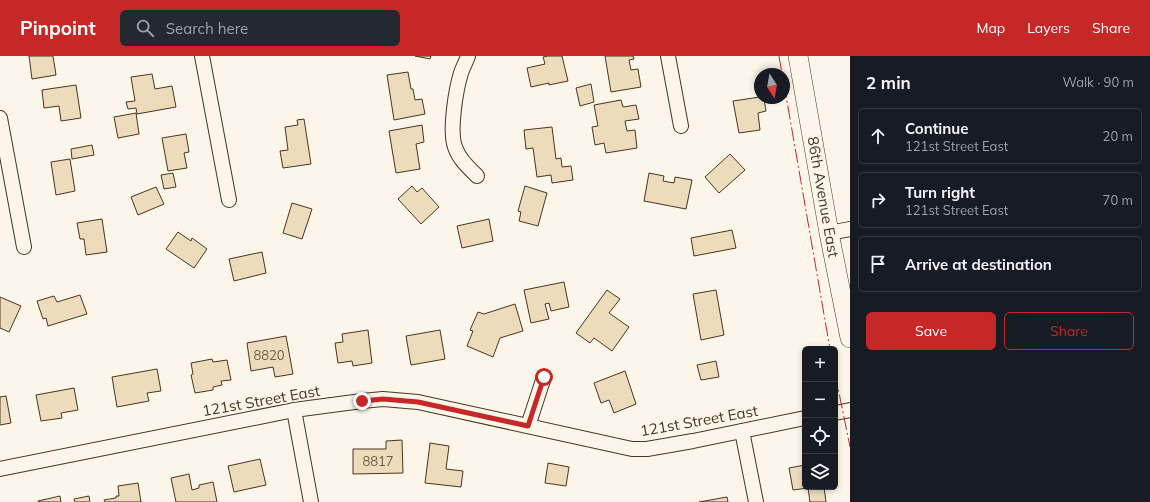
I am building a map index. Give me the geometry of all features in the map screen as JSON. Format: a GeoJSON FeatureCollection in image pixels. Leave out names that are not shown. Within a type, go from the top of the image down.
{"type":"FeatureCollection","features":[{"type":"Feature","properties":{"kind":"street"},"geometry":{"type":"LineString","coordinates":[[202,56],[229,200]]}},
{"type":"Feature","properties":{"kind":"street"},"geometry":{"type":"LineString","coordinates":[[468,56],[461,73],[455,102],[453,121],[454,145],[464,163],[476,176]]}},
{"type":"Feature","properties":{"kind":"street"},"geometry":{"type":"LineString","coordinates":[[668,56],[681,126]]}},
{"type":"Feature","properties":{"kind":"street","name":"86th Avenue East"},"geometry":{"type":"LineString","coordinates":[[798,56],[829,233],[850,338]]}},
{"type":"Feature","properties":{"kind":"street"},"geometry":{"type":"LineString","coordinates":[[0,118],[24,247]]}},
{"type":"Feature","properties":{"kind":"street"},"geometry":{"type":"LineString","coordinates":[[829,233],[850,229]]}},
{"type":"Feature","properties":{"kind":"street"},"geometry":{"type":"LineString","coordinates":[[528,426],[544,377]]}},
{"type":"Feature","properties":{"kind":"street","name":"121st Street East"},"geometry":{"type":"LineString","coordinates":[[0,469],[294,410],[383,399],[418,402],[632,449],[647,449],[693,441],[802,419]]}},
{"type":"Feature","properties":{"kind":"street"},"geometry":{"type":"LineString","coordinates":[[294,410],[311,502]]}},
{"type":"Feature","properties":{"kind":"street"},"geometry":{"type":"LineString","coordinates":[[838,412],[850,410]]}},
{"type":"Feature","properties":{"kind":"street"},"geometry":{"type":"LineString","coordinates":[[742,430],[756,502]]}},
{"type":"Feature","properties":{"kind":"building"},"geometry":{"type":"Polygon","coordinates":[[[29,56],[53,56],[56,75],[32,79],[29,56]]]}},
{"type":"Feature","properties":{"kind":"building"},"geometry":{"type":"Polygon","coordinates":[[[415,56],[431,56],[430,59],[415,56]]]}},
{"type":"Feature","properties":{"kind":"building"},"geometry":{"type":"Polygon","coordinates":[[[562,56],[568,81],[531,87],[527,68],[545,64],[543,57],[562,56]]]}},
{"type":"Feature","properties":{"kind":"building"},"geometry":{"type":"Polygon","coordinates":[[[605,56],[633,56],[634,59],[629,60],[631,70],[638,69],[641,87],[611,92],[605,56]]]}},
{"type":"Feature","properties":{"kind":"building"},"geometry":{"type":"Polygon","coordinates":[[[408,72],[411,89],[413,89],[415,100],[422,99],[425,114],[394,120],[387,75],[408,72]]]}},
{"type":"Feature","properties":{"kind":"building"},"geometry":{"type":"Polygon","coordinates":[[[152,74],[155,89],[172,86],[176,107],[137,114],[136,108],[128,109],[126,102],[135,101],[131,77],[152,74]]]}},
{"type":"Feature","properties":{"kind":"building"},"geometry":{"type":"Polygon","coordinates":[[[591,84],[594,102],[580,106],[576,88],[591,84]]]}},
{"type":"Feature","properties":{"kind":"building"},"geometry":{"type":"Polygon","coordinates":[[[76,85],[81,118],[61,121],[59,106],[44,108],[42,90],[76,85]]]}},
{"type":"Feature","properties":{"kind":"building"},"geometry":{"type":"Polygon","coordinates":[[[754,98],[754,104],[765,104],[766,111],[758,113],[760,130],[739,133],[733,101],[754,98]]]}},
{"type":"Feature","properties":{"kind":"building"},"geometry":{"type":"Polygon","coordinates":[[[621,100],[623,107],[636,105],[639,119],[625,121],[627,131],[635,130],[637,148],[606,153],[604,143],[595,145],[592,127],[598,126],[594,105],[621,100]]]}},
{"type":"Feature","properties":{"kind":"building"},"geometry":{"type":"Polygon","coordinates":[[[136,113],[139,134],[118,138],[114,117],[136,113]]]}},
{"type":"Feature","properties":{"kind":"building"},"geometry":{"type":"Polygon","coordinates":[[[304,119],[311,164],[283,168],[280,151],[288,150],[285,127],[298,125],[297,120],[304,119]]]}},
{"type":"Feature","properties":{"kind":"building"},"geometry":{"type":"Polygon","coordinates":[[[422,125],[424,142],[416,144],[420,169],[396,173],[389,131],[422,125]]]}},
{"type":"Feature","properties":{"kind":"building"},"geometry":{"type":"Polygon","coordinates":[[[552,127],[556,159],[561,158],[562,167],[571,166],[573,180],[552,183],[551,175],[537,177],[533,148],[526,149],[524,130],[552,127]]]}},
{"type":"Feature","properties":{"kind":"building"},"geometry":{"type":"Polygon","coordinates":[[[186,134],[189,152],[184,153],[187,168],[168,171],[162,138],[186,134]]]}},
{"type":"Feature","properties":{"kind":"building"},"geometry":{"type":"Polygon","coordinates":[[[92,145],[94,155],[72,159],[71,149],[92,145]]]}},
{"type":"Feature","properties":{"kind":"building"},"geometry":{"type":"Polygon","coordinates":[[[730,154],[745,170],[719,193],[705,177],[730,154]]]}},
{"type":"Feature","properties":{"kind":"building"},"geometry":{"type":"Polygon","coordinates":[[[70,159],[75,191],[56,195],[51,162],[70,159]]]}},
{"type":"Feature","properties":{"kind":"building"},"geometry":{"type":"Polygon","coordinates":[[[173,173],[176,187],[164,189],[161,175],[173,173]]]}},
{"type":"Feature","properties":{"kind":"building"},"geometry":{"type":"Polygon","coordinates":[[[649,173],[664,176],[663,181],[674,183],[675,177],[692,180],[686,209],[644,201],[649,173]]]}},
{"type":"Feature","properties":{"kind":"building"},"geometry":{"type":"Polygon","coordinates":[[[412,186],[417,192],[422,188],[439,207],[421,224],[398,199],[412,186]]]}},
{"type":"Feature","properties":{"kind":"building"},"geometry":{"type":"Polygon","coordinates":[[[525,186],[547,193],[538,226],[519,221],[521,212],[518,211],[525,186]]]}},
{"type":"Feature","properties":{"kind":"building"},"geometry":{"type":"Polygon","coordinates":[[[156,187],[164,204],[138,215],[131,197],[156,187]]]}},
{"type":"Feature","properties":{"kind":"building"},"geometry":{"type":"Polygon","coordinates":[[[292,203],[312,209],[302,239],[283,233],[292,203]]]}},
{"type":"Feature","properties":{"kind":"building"},"geometry":{"type":"Polygon","coordinates":[[[102,219],[107,252],[86,255],[84,239],[80,239],[77,223],[102,219]]]}},
{"type":"Feature","properties":{"kind":"building"},"geometry":{"type":"Polygon","coordinates":[[[489,219],[493,241],[462,248],[457,226],[489,219]]]}},
{"type":"Feature","properties":{"kind":"building"},"geometry":{"type":"Polygon","coordinates":[[[732,230],[736,248],[694,256],[691,238],[732,230]]]}},
{"type":"Feature","properties":{"kind":"building"},"geometry":{"type":"Polygon","coordinates":[[[178,232],[191,241],[192,238],[207,249],[194,268],[166,249],[178,232]]]}},
{"type":"Feature","properties":{"kind":"building"},"geometry":{"type":"Polygon","coordinates":[[[262,252],[266,273],[234,281],[229,259],[262,252]]]}},
{"type":"Feature","properties":{"kind":"building"},"geometry":{"type":"Polygon","coordinates":[[[564,282],[569,307],[551,311],[549,303],[545,304],[549,319],[531,323],[524,290],[564,282]]]}},
{"type":"Feature","properties":{"kind":"building"},"geometry":{"type":"Polygon","coordinates":[[[607,290],[620,299],[609,313],[629,327],[612,351],[594,338],[590,343],[576,333],[607,290]]]}},
{"type":"Feature","properties":{"kind":"building"},"geometry":{"type":"Polygon","coordinates":[[[716,290],[724,335],[701,340],[693,294],[716,290]]]}},
{"type":"Feature","properties":{"kind":"building"},"geometry":{"type":"Polygon","coordinates":[[[80,295],[87,314],[48,326],[46,318],[43,319],[37,301],[54,296],[57,302],[80,295]]]}},
{"type":"Feature","properties":{"kind":"building"},"geometry":{"type":"Polygon","coordinates":[[[0,297],[21,306],[9,332],[0,328],[0,297]]]}},
{"type":"Feature","properties":{"kind":"building"},"geometry":{"type":"Polygon","coordinates":[[[515,304],[523,331],[500,338],[493,357],[467,346],[473,331],[470,330],[478,312],[484,314],[515,304]]]}},
{"type":"Feature","properties":{"kind":"building"},"geometry":{"type":"Polygon","coordinates":[[[368,330],[372,363],[353,366],[352,361],[338,363],[335,343],[343,342],[342,334],[368,330]]]}},
{"type":"Feature","properties":{"kind":"building"},"geometry":{"type":"Polygon","coordinates":[[[440,330],[445,359],[411,365],[406,336],[440,330]]]}},
{"type":"Feature","properties":{"kind":"building"},"geometry":{"type":"Polygon","coordinates":[[[286,336],[293,374],[275,377],[273,367],[251,371],[247,343],[286,336]]]}},
{"type":"Feature","properties":{"kind":"building"},"geometry":{"type":"Polygon","coordinates":[[[212,359],[213,362],[227,360],[231,380],[221,381],[222,385],[213,387],[213,390],[195,393],[191,375],[193,374],[191,363],[212,359]]]}},
{"type":"Feature","properties":{"kind":"building"},"geometry":{"type":"Polygon","coordinates":[[[716,361],[719,377],[701,380],[697,365],[716,361]]]}},
{"type":"Feature","properties":{"kind":"building"},"geometry":{"type":"Polygon","coordinates":[[[157,369],[161,391],[147,393],[149,401],[117,407],[112,377],[157,369]]]}},
{"type":"Feature","properties":{"kind":"building"},"geometry":{"type":"Polygon","coordinates":[[[625,371],[636,404],[614,413],[609,400],[601,403],[594,383],[625,371]]]}},
{"type":"Feature","properties":{"kind":"building"},"geometry":{"type":"Polygon","coordinates":[[[74,388],[78,410],[61,413],[62,418],[41,421],[36,395],[74,388]]]}},
{"type":"Feature","properties":{"kind":"building"},"geometry":{"type":"Polygon","coordinates":[[[6,396],[11,423],[0,425],[0,397],[6,396]]]}},
{"type":"Feature","properties":{"kind":"building"},"geometry":{"type":"Polygon","coordinates":[[[402,440],[403,473],[353,474],[353,449],[386,449],[386,441],[402,440]]]}},
{"type":"Feature","properties":{"kind":"building"},"geometry":{"type":"Polygon","coordinates":[[[430,443],[449,446],[446,469],[463,471],[461,487],[425,483],[430,443]]]}},
{"type":"Feature","properties":{"kind":"building"},"geometry":{"type":"Polygon","coordinates":[[[260,459],[266,485],[234,492],[228,466],[260,459]]]}},
{"type":"Feature","properties":{"kind":"building"},"geometry":{"type":"Polygon","coordinates":[[[548,463],[569,467],[566,486],[545,483],[548,463]]]}},
{"type":"Feature","properties":{"kind":"building"},"geometry":{"type":"Polygon","coordinates":[[[802,466],[802,489],[793,490],[789,468],[802,466]]]}},
{"type":"Feature","properties":{"kind":"building"},"geometry":{"type":"Polygon","coordinates":[[[189,474],[192,490],[199,488],[199,485],[213,482],[217,502],[176,502],[171,478],[189,474]]]}},
{"type":"Feature","properties":{"kind":"building"},"geometry":{"type":"Polygon","coordinates":[[[138,483],[141,502],[105,502],[104,500],[119,496],[118,486],[138,483]]]}},
{"type":"Feature","properties":{"kind":"building"},"geometry":{"type":"Polygon","coordinates":[[[808,490],[824,490],[826,502],[810,502],[808,490]]]}},
{"type":"Feature","properties":{"kind":"building"},"geometry":{"type":"Polygon","coordinates":[[[60,496],[61,502],[38,502],[38,501],[60,496]]]}},
{"type":"Feature","properties":{"kind":"building"},"geometry":{"type":"Polygon","coordinates":[[[89,496],[90,502],[75,502],[74,499],[89,496]]]}},
{"type":"Feature","properties":{"kind":"building"},"geometry":{"type":"Polygon","coordinates":[[[727,497],[728,502],[699,502],[727,497]]]}},
{"type":"Feature","properties":{"kind":"power"},"geometry":{"type":"LineString","coordinates":[[779,56],[781,68]]}},
{"type":"Feature","properties":{"kind":"power"},"geometry":{"type":"LineString","coordinates":[[787,104],[829,346]]}},
{"type":"Feature","properties":{"kind":"power"},"geometry":{"type":"LineString","coordinates":[[837,382],[850,447]]}},
{"type":"Feature","properties":{"kind":"route"},"geometry":{"type":"LineString","coordinates":[[362,401],[383,399],[418,402],[528,426],[544,377]]}}]}
